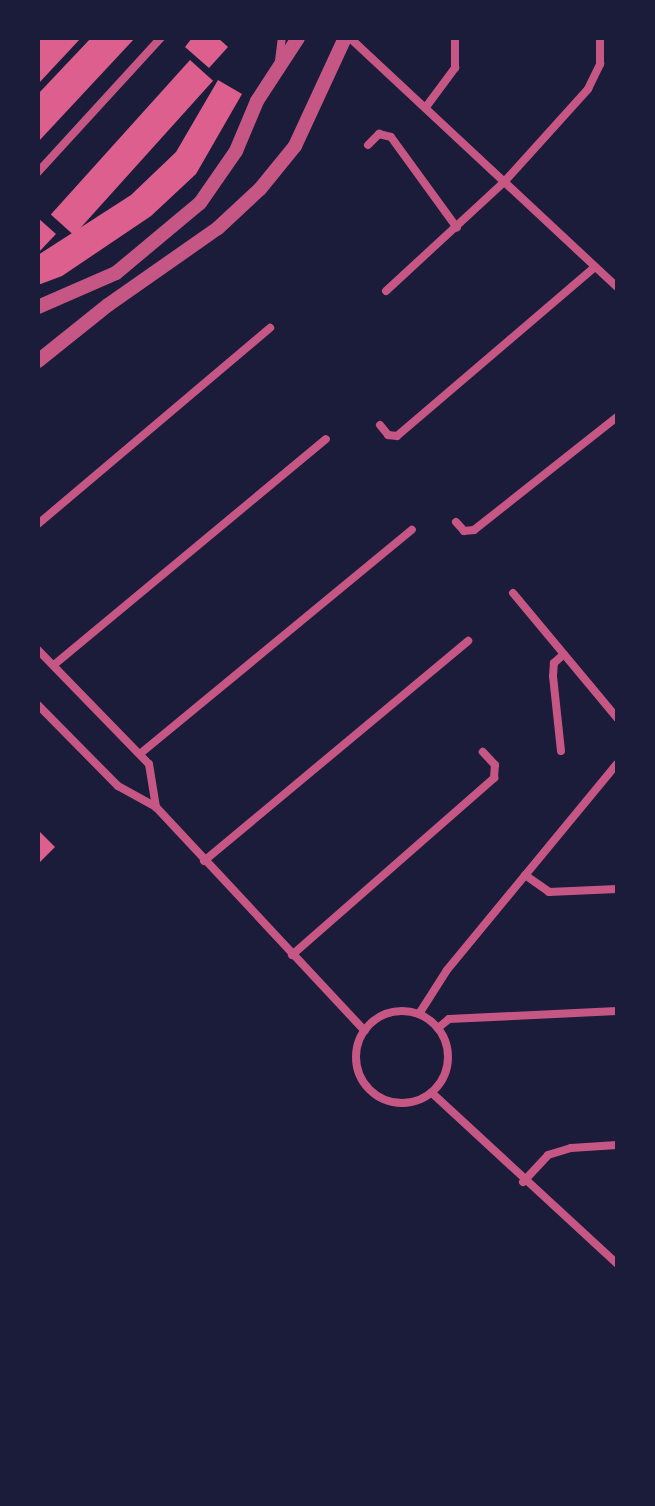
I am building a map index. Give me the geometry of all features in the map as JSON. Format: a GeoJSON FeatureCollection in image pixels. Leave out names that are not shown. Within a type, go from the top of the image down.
{"type":"FeatureCollection","features":[{"type":"Feature","properties":{"kind":"street"},"geometry":{"type":"LineString","coordinates":[[38,172],[161,38]]}},
{"type":"Feature","properties":{"kind":"street"},"geometry":{"type":"LineString","coordinates":[[279,69],[282,38]]}},
{"type":"Feature","properties":{"kind":"street"},"geometry":{"type":"LineString","coordinates":[[38,307],[116,273],[200,203],[236,151],[257,101],[298,38]]}},
{"type":"Feature","properties":{"kind":"street"},"geometry":{"type":"LineString","coordinates":[[38,361],[108,305],[218,228],[260,189],[295,146],[347,38],[426,107],[617,287]]}},
{"type":"Feature","properties":{"kind":"street"},"geometry":{"type":"LineString","coordinates":[[426,107],[455,68],[455,38]]}},
{"type":"Feature","properties":{"kind":"street"},"geometry":{"type":"LineString","coordinates":[[386,291],[505,181],[588,89],[600,64],[600,38]]}},
{"type":"Feature","properties":{"kind":"street"},"geometry":{"type":"LineString","coordinates":[[368,145],[379,134],[391,137],[457,228]]}},
{"type":"Feature","properties":{"kind":"street"},"geometry":{"type":"LineString","coordinates":[[380,425],[388,435],[397,436],[595,267]]}},
{"type":"Feature","properties":{"kind":"street"},"geometry":{"type":"LineString","coordinates":[[38,524],[270,328]]}},
{"type":"Feature","properties":{"kind":"street"},"geometry":{"type":"LineString","coordinates":[[456,522],[464,531],[474,530],[617,417]]}},
{"type":"Feature","properties":{"kind":"street"},"geometry":{"type":"LineString","coordinates":[[55,664],[326,439]]}},
{"type":"Feature","properties":{"kind":"street"},"geometry":{"type":"LineString","coordinates":[[141,753],[412,530]]}},
{"type":"Feature","properties":{"kind":"street"},"geometry":{"type":"LineString","coordinates":[[513,593],[617,718]]}},
{"type":"Feature","properties":{"kind":"street"},"geometry":{"type":"LineString","coordinates":[[204,861],[468,641]]}},
{"type":"Feature","properties":{"kind":"street"},"geometry":{"type":"LineString","coordinates":[[38,650],[141,753],[149,764],[156,807]]}},
{"type":"Feature","properties":{"kind":"street"},"geometry":{"type":"LineString","coordinates":[[561,751],[553,676],[554,663],[564,654]]}},
{"type":"Feature","properties":{"kind":"street"},"geometry":{"type":"LineString","coordinates":[[38,705],[118,786],[156,807],[365,1031]]}},
{"type":"Feature","properties":{"kind":"street"},"geometry":{"type":"LineString","coordinates":[[292,955],[494,778],[495,765],[483,752]]}},
{"type":"Feature","properties":{"kind":"street"},"geometry":{"type":"LineString","coordinates":[[419,1014],[447,970],[617,764]]}},
{"type":"Feature","properties":{"kind":"street"},"geometry":{"type":"LineString","coordinates":[[525,875],[549,892],[617,889]]}},
{"type":"Feature","properties":{"kind":"street"},"geometry":{"type":"LineString","coordinates":[[438,1028],[449,1019],[617,1011]]}},
{"type":"Feature","properties":{"kind":"street"},"geometry":{"type":"LineString","coordinates":[[419,1014],[438,1028],[449,1062],[432,1093],[410,1103],[376,1095],[357,1065],[365,1031],[383,1016],[419,1014]]}},
{"type":"Feature","properties":{"kind":"street"},"geometry":{"type":"LineString","coordinates":[[432,1093],[523,1182],[617,1264]]}},
{"type":"Feature","properties":{"kind":"street"},"geometry":{"type":"LineString","coordinates":[[523,1182],[548,1155],[571,1148],[617,1145]]}},
{"type":"Feature","properties":{"kind":"building"},"geometry":{"type":"Polygon","coordinates":[[[38,38],[81,38],[38,84],[38,38]]]}},
{"type":"Feature","properties":{"kind":"building"},"geometry":{"type":"Polygon","coordinates":[[[91,38],[135,38],[38,142],[38,94],[91,38]]]}},
{"type":"Feature","properties":{"kind":"building"},"geometry":{"type":"Polygon","coordinates":[[[192,38],[218,38],[228,47],[209,68],[185,47],[192,38]]]}},
{"type":"Feature","properties":{"kind":"building"},"geometry":{"type":"Polygon","coordinates":[[[190,60],[213,81],[74,235],[51,215],[190,60]]]}},
{"type":"Feature","properties":{"kind":"building"},"geometry":{"type":"Polygon","coordinates":[[[218,80],[242,94],[196,174],[151,216],[62,276],[38,285],[38,255],[131,195],[176,152],[218,80]]]}},
{"type":"Feature","properties":{"kind":"building"},"geometry":{"type":"Polygon","coordinates":[[[38,218],[56,234],[38,253],[38,218]]]}},
{"type":"Feature","properties":{"kind":"building"},"geometry":{"type":"Polygon","coordinates":[[[38,830],[55,847],[38,864],[38,830]]]}}]}
